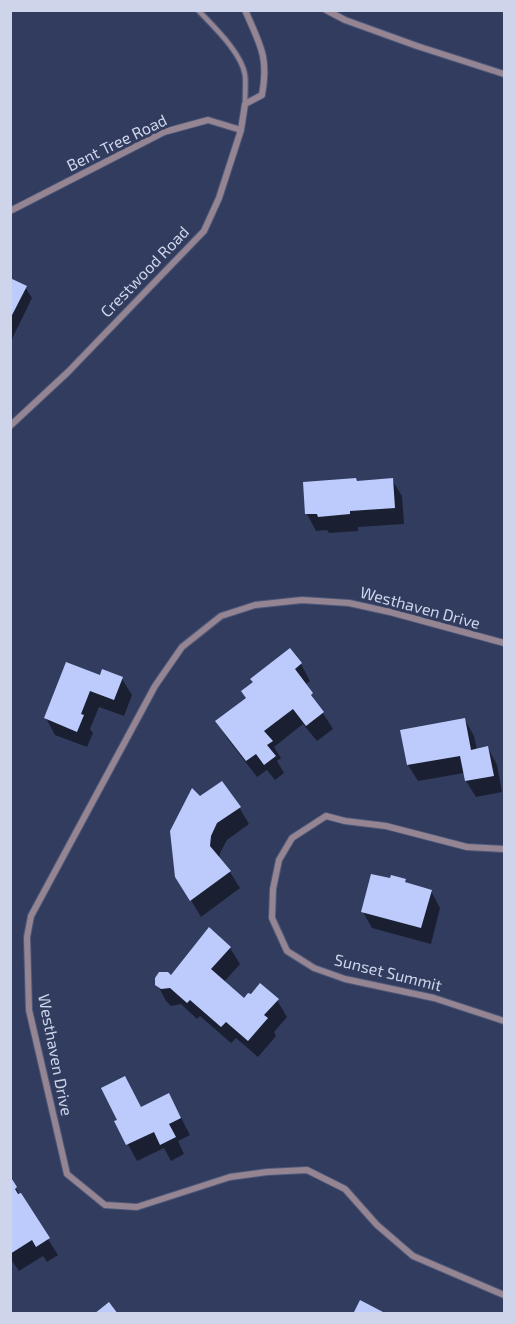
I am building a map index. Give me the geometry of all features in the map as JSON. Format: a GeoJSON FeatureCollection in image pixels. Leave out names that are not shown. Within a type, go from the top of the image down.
{"type":"FeatureCollection","features":[{"type":"Feature","properties":{"kind":"street"},"geometry":{"type":"LineString","coordinates":[[244,104],[262,95],[265,69],[263,51],[245,10]]}},
{"type":"Feature","properties":{"kind":"street"},"geometry":{"type":"LineString","coordinates":[[326,10],[345,20],[417,46],[504,74]]}},
{"type":"Feature","properties":{"kind":"street","name":"Crestwood Road"},"geometry":{"type":"LineString","coordinates":[[10,426],[68,372],[204,231],[219,198],[241,130],[244,104]]}},
{"type":"Feature","properties":{"kind":"street","name":"Bent Tree Road"},"geometry":{"type":"LineString","coordinates":[[10,211],[164,132],[208,120],[241,130]]}},
{"type":"Feature","properties":{"kind":"street","name":"Westhaven Drive"},"geometry":{"type":"LineString","coordinates":[[504,644],[349,603],[291,601],[255,605],[221,616],[182,647],[155,686],[31,916],[27,937],[29,1010],[67,1174],[105,1205],[137,1207],[230,1177],[307,1170],[345,1189],[377,1225],[412,1256],[504,1295]]}},
{"type":"Feature","properties":{"kind":"street","name":"Sunset Summit"},"geometry":{"type":"LineString","coordinates":[[504,849],[467,847],[386,826],[326,816],[292,838],[279,860],[273,889],[272,918],[287,951],[314,968],[345,979],[434,998],[504,1021]]}},
{"type":"Feature","properties":{"kind":"lane","name":"Crestwood Road"},"geometry":{"type":"LineString","coordinates":[[198,10],[239,59],[245,74],[244,104]]}},
{"type":"Feature","properties":{"kind":"building"},"geometry":{"type":"Polygon","coordinates":[[[10,278],[27,286],[10,319],[10,278]]]}},
{"type":"Feature","properties":{"kind":"building"},"geometry":{"type":"Polygon","coordinates":[[[356,478],[357,481],[393,478],[395,508],[350,511],[350,514],[318,517],[317,514],[305,514],[303,482],[356,478]]]}},
{"type":"Feature","properties":{"kind":"building"},"geometry":{"type":"Polygon","coordinates":[[[290,648],[302,663],[295,669],[324,712],[306,726],[293,709],[264,731],[273,741],[267,745],[276,756],[264,765],[256,754],[246,761],[215,721],[246,698],[241,691],[253,682],[250,679],[290,648]]]}},
{"type":"Feature","properties":{"kind":"building"},"geometry":{"type":"Polygon","coordinates":[[[66,662],[100,675],[102,669],[123,677],[114,700],[90,691],[77,732],[44,718],[66,662]]]}},
{"type":"Feature","properties":{"kind":"building"},"geometry":{"type":"Polygon","coordinates":[[[465,718],[471,750],[488,746],[494,776],[465,781],[460,756],[407,765],[400,730],[465,718]]]}},
{"type":"Feature","properties":{"kind":"building"},"geometry":{"type":"Polygon","coordinates":[[[222,781],[241,807],[217,823],[211,836],[210,846],[231,871],[190,901],[175,877],[170,831],[192,788],[200,796],[222,781]]]}},
{"type":"Feature","properties":{"kind":"building"},"geometry":{"type":"Polygon","coordinates":[[[371,874],[390,878],[391,875],[432,890],[421,928],[361,912],[371,874]]]}},
{"type":"Feature","properties":{"kind":"building"},"geometry":{"type":"Polygon","coordinates":[[[209,927],[231,947],[211,969],[244,998],[248,993],[251,994],[260,983],[279,999],[264,1015],[268,1018],[248,1041],[226,1022],[221,1027],[190,1000],[187,1003],[170,988],[161,989],[155,985],[155,978],[159,972],[168,972],[171,975],[209,927]]]}},
{"type":"Feature","properties":{"kind":"building"},"geometry":{"type":"Polygon","coordinates":[[[125,1076],[141,1107],[169,1093],[181,1118],[169,1124],[176,1137],[160,1145],[154,1132],[126,1145],[101,1088],[125,1076]]]}},
{"type":"Feature","properties":{"kind":"building"},"geometry":{"type":"Polygon","coordinates":[[[10,1176],[17,1187],[15,1189],[18,1194],[21,1193],[50,1238],[36,1247],[32,1240],[10,1254],[10,1176]]]}},
{"type":"Feature","properties":{"kind":"building"},"geometry":{"type":"Polygon","coordinates":[[[360,1300],[383,1312],[382,1314],[353,1314],[360,1300]]]}},
{"type":"Feature","properties":{"kind":"building"},"geometry":{"type":"Polygon","coordinates":[[[109,1302],[118,1314],[94,1314],[109,1302]]]}}]}
